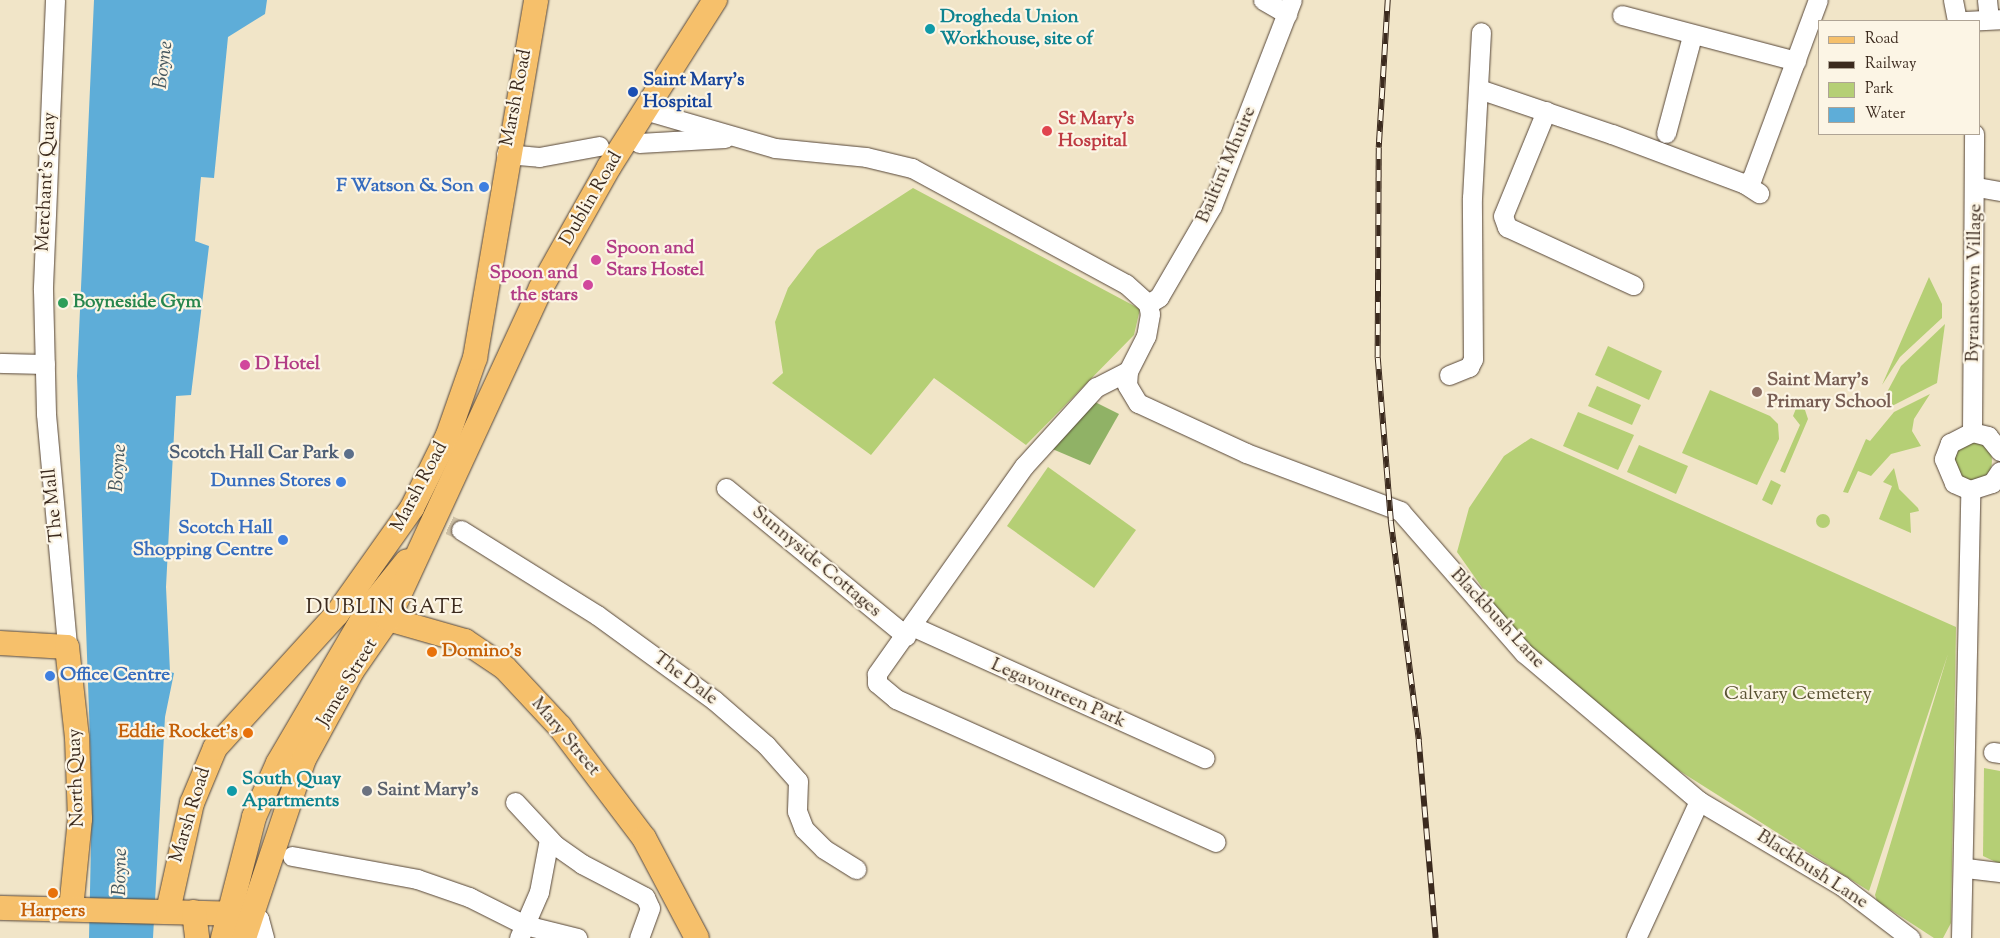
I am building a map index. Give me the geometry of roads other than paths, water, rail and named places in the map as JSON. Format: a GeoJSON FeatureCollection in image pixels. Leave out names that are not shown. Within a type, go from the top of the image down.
{"type":"FeatureCollection","features":[{"type":"Feature","properties":{"kind":"main road","name":"Marsh Road"},"geometry":{"type":"LineString","coordinates":[[163,911],[192,803],[215,748],[308,651],[415,509],[469,381],[506,154],[536,0]]}},
{"type":"Feature","properties":{"kind":"main road","name":"Dublin Road"},"geometry":{"type":"LineString","coordinates":[[424,544],[541,288],[644,110],[715,0]]}},
{"type":"Feature","properties":{"kind":"main road","name":"James Street"},"geometry":{"type":"LineString","coordinates":[[222,938],[226,913],[254,817],[278,763],[424,544]]}},
{"type":"Feature","properties":{"kind":"main road","name":"James Street"},"geometry":{"type":"LineString","coordinates":[[244,938],[304,759],[352,671],[378,614]]}},
{"type":"Feature","properties":{"kind":"main road","name":"Mary Street"},"geometry":{"type":"LineString","coordinates":[[378,614],[465,641],[505,668],[560,727],[644,838],[697,938]]}},
{"type":"Feature","properties":{"kind":"main road"},"geometry":{"type":"LineString","coordinates":[[0,644],[67,647]]}},
{"type":"Feature","properties":{"kind":"main road","name":"North Quay"},"geometry":{"type":"LineString","coordinates":[[67,647],[77,737],[80,819],[77,909]]}},
{"type":"Feature","properties":{"kind":"main road"},"geometry":{"type":"LineString","coordinates":[[0,908],[163,911],[251,915]]}},
{"type":"Feature","properties":{"kind":"main road"},"geometry":{"type":"LineString","coordinates":[[194,912],[197,938]]}},
{"type":"Feature","properties":{"kind":"street","name":"Merchant's Quay"},"geometry":{"type":"LineString","coordinates":[[45,364],[42,285],[55,0]]}},
{"type":"Feature","properties":{"kind":"street","name":"Bailtíní Mhuire"},"geometry":{"type":"LineString","coordinates":[[1148,304],[1163,290],[1212,206],[1289,7],[1263,0]]}},
{"type":"Feature","properties":{"kind":"street"},"geometry":{"type":"LineString","coordinates":[[1479,89],[1546,111],[1752,189],[1752,178],[1818,0]]}},
{"type":"Feature","properties":{"kind":"street"},"geometry":{"type":"LineString","coordinates":[[1953,0],[1958,20]]}},
{"type":"Feature","properties":{"kind":"street"},"geometry":{"type":"LineString","coordinates":[[1980,20],[1995,19],[1987,0]]}},
{"type":"Feature","properties":{"kind":"street"},"geometry":{"type":"LineString","coordinates":[[1622,16],[1692,36],[1796,61]]}},
{"type":"Feature","properties":{"kind":"street"},"geometry":{"type":"LineString","coordinates":[[1449,375],[1469,367],[1473,358],[1472,198],[1479,89],[1480,32]]}},
{"type":"Feature","properties":{"kind":"street"},"geometry":{"type":"LineString","coordinates":[[1666,133],[1692,36]]}},
{"type":"Feature","properties":{"kind":"street"},"geometry":{"type":"LineString","coordinates":[[644,110],[775,148],[866,157],[912,168],[1062,246],[1126,284],[1148,304],[1146,336],[1128,371],[1096,386],[1052,432],[877,674],[877,683],[884,692],[916,708],[1216,842]]}},
{"type":"Feature","properties":{"kind":"street"},"geometry":{"type":"LineString","coordinates":[[1546,111],[1503,216],[1507,227],[1633,285]]}},
{"type":"Feature","properties":{"kind":"street","name":"Byranstown Village"},"geometry":{"type":"LineString","coordinates":[[1972,432],[1976,187],[1974,135]]}},
{"type":"Feature","properties":{"kind":"street"},"geometry":{"type":"LineString","coordinates":[[639,143],[738,137]]}},
{"type":"Feature","properties":{"kind":"street"},"geometry":{"type":"LineString","coordinates":[[506,154],[539,157],[600,146]]}},
{"type":"Feature","properties":{"kind":"street"},"geometry":{"type":"LineString","coordinates":[[1976,187],[2000,191]]}},
{"type":"Feature","properties":{"kind":"street"},"geometry":{"type":"LineString","coordinates":[[0,363],[45,364]]}},
{"type":"Feature","properties":{"kind":"street","name":"The Mall"},"geometry":{"type":"LineString","coordinates":[[45,364],[67,647]]}},
{"type":"Feature","properties":{"kind":"street","name":"Blackbush Lane"},"geometry":{"type":"LineString","coordinates":[[1128,371],[1131,394],[1147,410],[1400,511],[1524,653],[1699,801],[1842,886],[1910,938]]}},
{"type":"Feature","properties":{"kind":"street"},"geometry":{"type":"LineString","coordinates":[[1998,446],[1972,432],[1950,443],[1944,458],[1954,483],[1970,490],[1985,488],[1999,475]]}},
{"type":"Feature","properties":{"kind":"street","name":"Sunnyside Cottages"},"geometry":{"type":"LineString","coordinates":[[726,488],[909,631]]}},
{"type":"Feature","properties":{"kind":"street"},"geometry":{"type":"LineString","coordinates":[[1961,938],[1966,868],[1970,490]]}},
{"type":"Feature","properties":{"kind":"street","name":"The Dale"},"geometry":{"type":"LineString","coordinates":[[460,530],[605,621],[766,745],[798,781],[797,811],[804,829],[824,849],[856,869]]}},
{"type":"Feature","properties":{"kind":"street","name":"Legavoureen Park"},"geometry":{"type":"LineString","coordinates":[[909,631],[1205,758]]}},
{"type":"Feature","properties":{"kind":"street"},"geometry":{"type":"LineString","coordinates":[[1636,938],[1699,801]]}},
{"type":"Feature","properties":{"kind":"street"},"geometry":{"type":"LineString","coordinates":[[515,802],[549,839],[582,864],[645,897],[650,908],[639,938]]}},
{"type":"Feature","properties":{"kind":"street"},"geometry":{"type":"LineString","coordinates":[[522,932],[539,892],[549,839]]}},
{"type":"Feature","properties":{"kind":"street"},"geometry":{"type":"LineString","coordinates":[[292,856],[417,879],[469,897],[522,932],[577,938]]}},
{"type":"Feature","properties":{"kind":"street"},"geometry":{"type":"LineString","coordinates":[[1966,868],[2000,872]]}},
{"type":"Feature","properties":{"kind":"street"},"geometry":{"type":"LineString","coordinates":[[251,915],[259,919],[264,938]]}},
{"type":"Feature","properties":{"kind":"water","name":"Boyne"},"geometry":{"type":"Polygon","coordinates":[[[94,0],[267,0],[265,14],[228,37],[214,178],[201,177],[195,241],[209,246],[191,395],[176,396],[166,587],[170,672],[174,673],[165,717],[153,938],[89,938],[92,795],[77,376],[94,0]]]}},
{"type":"Feature","properties":{"kind":"tunnel"},"geometry":{"type":"LineString","coordinates":[[424,513],[461,530]]}},
{"type":"Feature","properties":{"kind":"railway"},"geometry":{"type":"LineString","coordinates":[[1388,0],[1379,148],[1378,358],[1391,521],[1419,741],[1436,938]]}},
{"type":"Feature","properties":{"kind":"place","name":"Drogheda Union Workhouse, site of"},"geometry":{"type":"Point","coordinates":[930,29]}},
{"type":"Feature","properties":{"kind":"place","name":"Saint Mary's Hospital"},"geometry":{"type":"Point","coordinates":[633,92]}},
{"type":"Feature","properties":{"kind":"place","name":"St Mary's Hospital"},"geometry":{"type":"Point","coordinates":[1047,131]}},
{"type":"Feature","properties":{"kind":"place","name":"F Watson & Son"},"geometry":{"type":"Point","coordinates":[484,187]}},
{"type":"Feature","properties":{"kind":"place","name":"Spoon and Stars Hostel"},"geometry":{"type":"Point","coordinates":[596,260]}},
{"type":"Feature","properties":{"kind":"place","name":"Spoon and the stars"},"geometry":{"type":"Point","coordinates":[588,285]}},
{"type":"Feature","properties":{"kind":"place","name":"Boyneside Gym"},"geometry":{"type":"Point","coordinates":[63,303]}},
{"type":"Feature","properties":{"kind":"place","name":"D Hotel"},"geometry":{"type":"Point","coordinates":[245,365]}},
{"type":"Feature","properties":{"kind":"place","name":"Saint Mary's Primary School"},"geometry":{"type":"Point","coordinates":[1757,392]}},
{"type":"Feature","properties":{"kind":"place","name":"Scotch Hall Car Park"},"geometry":{"type":"Point","coordinates":[349,454]}},
{"type":"Feature","properties":{"kind":"place","name":"Dunnes Stores"},"geometry":{"type":"Point","coordinates":[341,482]}},
{"type":"Feature","properties":{"kind":"place","name":"Scotch Hall Shopping Centre"},"geometry":{"type":"Point","coordinates":[283,540]}},
{"type":"Feature","properties":{"kind":"place","name":"Domino's"},"geometry":{"type":"Point","coordinates":[432,652]}},
{"type":"Feature","properties":{"kind":"place","name":"Office Centre"},"geometry":{"type":"Point","coordinates":[50,676]}},
{"type":"Feature","properties":{"kind":"place","name":"Eddie Rocket's"},"geometry":{"type":"Point","coordinates":[248,733]}},
{"type":"Feature","properties":{"kind":"place","name":"South Quay Apartments"},"geometry":{"type":"Point","coordinates":[232,791]}},
{"type":"Feature","properties":{"kind":"place","name":"Saint Mary's"},"geometry":{"type":"Point","coordinates":[367,791]}},
{"type":"Feature","properties":{"kind":"place","name":"Harpers"},"geometry":{"type":"Point","coordinates":[53,893]}},
{"type":"Feature","properties":{"kind":"district","name":"DUBLIN GATE"},"geometry":{"type":"Point","coordinates":[385,608]}},
{"type":"Feature","properties":{"kind":"park label","name":"Calvary Cemetery"},"geometry":{"type":"Point","coordinates":[1798,695]}}]}
